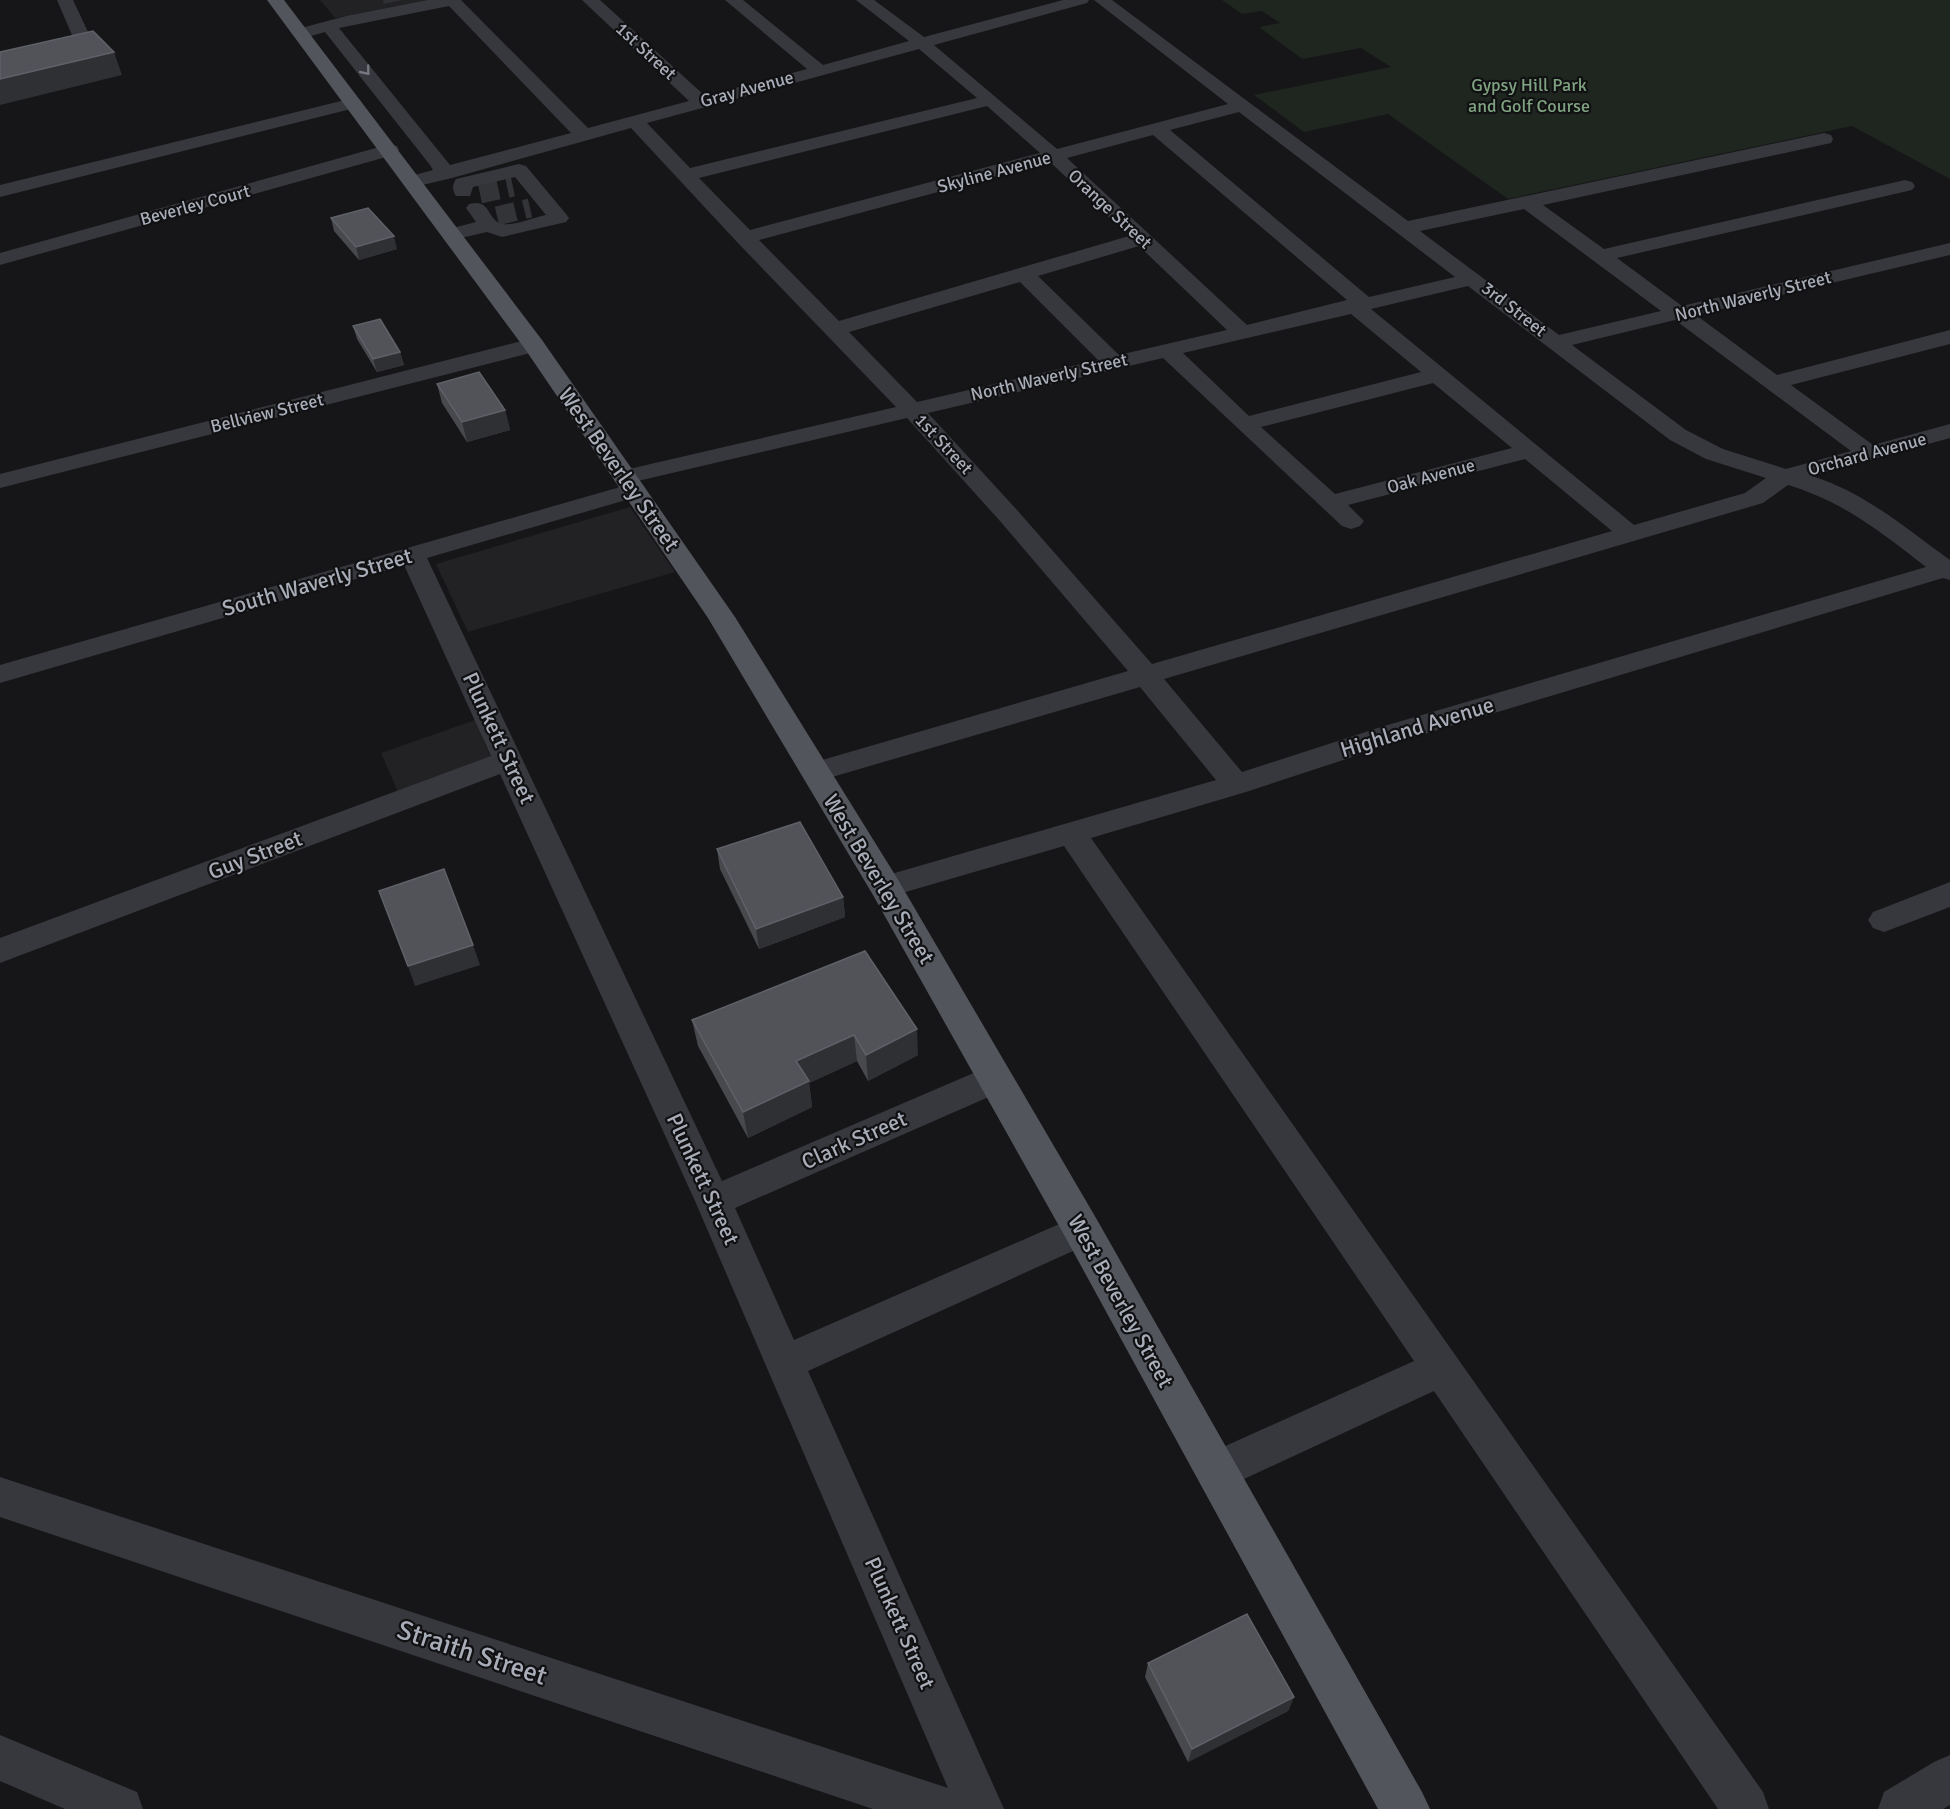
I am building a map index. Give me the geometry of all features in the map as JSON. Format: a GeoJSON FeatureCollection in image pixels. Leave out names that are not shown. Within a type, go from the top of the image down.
{"type":"FeatureCollection","features":[{"type":"Feature","properties":{"kind":"main road","name":"West Beverley Street"},"geometry":{"type":"LineString","coordinates":[[275,0],[390,150],[534,345],[721,617],[885,887],[1082,1230],[1405,1809]]}},
{"type":"Feature","properties":{"kind":"street"},"geometry":{"type":"LineString","coordinates":[[65,0],[87,49]]}},
{"type":"Feature","properties":{"kind":"street"},"geometry":{"type":"LineString","coordinates":[[301,33],[452,0],[584,135]]}},
{"type":"Feature","properties":{"kind":"street","name":"1st Street"},"geometry":{"type":"LineString","coordinates":[[590,0],[701,102]]}},
{"type":"Feature","properties":{"kind":"street"},"geometry":{"type":"LineString","coordinates":[[732,0],[819,70]]}},
{"type":"Feature","properties":{"kind":"street","name":"Orange Street"},"geometry":{"type":"LineString","coordinates":[[864,0],[923,42],[1054,156],[1241,332]]}},
{"type":"Feature","properties":{"kind":"street","name":"Gray Avenue"},"geometry":{"type":"LineString","coordinates":[[414,182],[445,174],[517,174],[584,135],[1081,0]]}},
{"type":"Feature","properties":{"kind":"street","name":"3rd Street"},"geometry":{"type":"LineString","coordinates":[[1102,0],[1686,441],[1726,460],[1821,487],[1848,499],[1949,570]]}},
{"type":"Feature","properties":{"kind":"street"},"geometry":{"type":"LineString","coordinates":[[997,6],[1014,18]]}},
{"type":"Feature","properties":{"kind":"street"},"geometry":{"type":"LineString","coordinates":[[329,26],[439,163],[445,174]]}},
{"type":"Feature","properties":{"kind":"street"},"geometry":{"type":"LineString","coordinates":[[686,176],[990,100]]}},
{"type":"Feature","properties":{"kind":"street"},"geometry":{"type":"LineString","coordinates":[[0,191],[353,103]]}},
{"type":"Feature","properties":{"kind":"street","name":"Skyline Avenue"},"geometry":{"type":"LineString","coordinates":[[744,238],[1244,105]]}},
{"type":"Feature","properties":{"kind":"street","name":"1st Street"},"geometry":{"type":"LineString","coordinates":[[634,120],[744,238],[912,410],[976,480],[1146,675],[1236,785]]}},
{"type":"Feature","properties":{"kind":"street"},"geometry":{"type":"LineString","coordinates":[[1157,129],[1438,375],[1630,534]]}},
{"type":"Feature","properties":{"kind":"street"},"geometry":{"type":"LineString","coordinates":[[1405,228],[1824,139]]}},
{"type":"Feature","properties":{"kind":"street","name":"Beverley Court"},"geometry":{"type":"LineString","coordinates":[[0,259],[390,150]]}},
{"type":"Feature","properties":{"kind":"street"},"geometry":{"type":"LineString","coordinates":[[517,174],[539,206],[559,218],[501,231],[470,194],[463,183],[517,174]]}},
{"type":"Feature","properties":{"kind":"street"},"geometry":{"type":"LineString","coordinates":[[1599,256],[1905,186]]}},
{"type":"Feature","properties":{"kind":"street"},"geometry":{"type":"LineString","coordinates":[[427,200],[470,194]]}},
{"type":"Feature","properties":{"kind":"street"},"geometry":{"type":"LineString","coordinates":[[1527,202],[1869,453]]}},
{"type":"Feature","properties":{"kind":"street"},"geometry":{"type":"LineString","coordinates":[[452,234],[490,220]]}},
{"type":"Feature","properties":{"kind":"street"},"geometry":{"type":"LineString","coordinates":[[833,330],[1142,239]]}},
{"type":"Feature","properties":{"kind":"street","name":"North Waverly Street"},"geometry":{"type":"LineString","coordinates":[[1556,342],[1950,249]]}},
{"type":"Feature","properties":{"kind":"street"},"geometry":{"type":"LineString","coordinates":[[1024,274],[1113,362]]}},
{"type":"Feature","properties":{"kind":"street","name":"North Waverly Street"},"geometry":{"type":"LineString","coordinates":[[630,483],[812,431],[912,410],[1358,304],[1473,279]]}},
{"type":"Feature","properties":{"kind":"street"},"geometry":{"type":"LineString","coordinates":[[1773,383],[1950,337]]}},
{"type":"Feature","properties":{"kind":"street","name":"Bellview Street"},"geometry":{"type":"LineString","coordinates":[[0,481],[534,345]]}},
{"type":"Feature","properties":{"kind":"street"},"geometry":{"type":"LineString","coordinates":[[1166,349],[1244,424],[1352,521]]}},
{"type":"Feature","properties":{"kind":"street"},"geometry":{"type":"LineString","coordinates":[[1244,424],[1438,375]]}},
{"type":"Feature","properties":{"kind":"street","name":"Orchard Avenue"},"geometry":{"type":"LineString","coordinates":[[1784,477],[1950,431]]}},
{"type":"Feature","properties":{"kind":"street","name":"Oak Avenue"},"geometry":{"type":"LineString","coordinates":[[1332,502],[1529,451]]}},
{"type":"Feature","properties":{"kind":"street"},"geometry":{"type":"LineString","coordinates":[[815,772],[1755,498],[1784,477]]}},
{"type":"Feature","properties":{"kind":"street","name":"South Waverly Street"},"geometry":{"type":"LineString","coordinates":[[0,674],[412,554],[630,483]]}},
{"type":"Feature","properties":{"kind":"street","name":"Plunkett Street"},"geometry":{"type":"LineString","coordinates":[[412,554],[786,1362],[981,1809]]}},
{"type":"Feature","properties":{"kind":"street","name":"Highland Avenue"},"geometry":{"type":"LineString","coordinates":[[885,887],[1236,785],[1391,734],[1949,570]]}},
{"type":"Feature","properties":{"kind":"street","name":"Guy Street"},"geometry":{"type":"LineString","coordinates":[[0,951],[509,760]]}},
{"type":"Feature","properties":{"kind":"street"},"geometry":{"type":"LineString","coordinates":[[1071,832],[1746,1809]]}},
{"type":"Feature","properties":{"kind":"street"},"geometry":{"type":"LineString","coordinates":[[1884,920],[1950,894]]}},
{"type":"Feature","properties":{"kind":"street","name":"Clark Street"},"geometry":{"type":"LineString","coordinates":[[713,1201],[995,1079]]}},
{"type":"Feature","properties":{"kind":"street"},"geometry":{"type":"LineString","coordinates":[[786,1362],[1082,1230]]}},
{"type":"Feature","properties":{"kind":"street"},"geometry":{"type":"LineString","coordinates":[[1216,1471],[1441,1368]]}},
{"type":"Feature","properties":{"kind":"street","name":"Straith Street"},"geometry":{"type":"LineString","coordinates":[[0,1497],[937,1808]]}},
{"type":"Feature","properties":{"kind":"street"},"geometry":{"type":"LineString","coordinates":[[0,1758],[120,1809]]}},
{"type":"Feature","properties":{"kind":"street"},"geometry":{"type":"LineString","coordinates":[[1900,1809],[1950,1778]]}},
{"type":"Feature","properties":{"kind":"shaded area"},"geometry":{"type":"Polygon","coordinates":[[[320,0],[431,0],[335,18],[320,0]]]}},
{"type":"Feature","properties":{"kind":"shaded area"},"geometry":{"type":"Polygon","coordinates":[[[630,507],[675,572],[468,632],[436,564],[630,507]]]}},
{"type":"Feature","properties":{"kind":"shaded area"},"geometry":{"type":"Polygon","coordinates":[[[475,720],[491,758],[398,792],[381,753],[475,720]]]}},
{"type":"Feature","properties":{"kind":"green space","name":"Gypsy Hill Park and Golf Course"},"geometry":{"type":"Polygon","coordinates":[[[1222,0],[1950,0],[1950,179],[1852,126],[1508,199],[1388,114],[1304,132],[1254,95],[1391,67],[1361,48],[1302,59],[1259,27],[1280,23],[1262,11],[1242,14],[1222,0]]]}},
{"type":"Feature","properties":{"kind":"building"},"geometry":{"type":"Polygon","coordinates":[[[93,31],[114,52],[0,79],[0,52],[93,31]]]}},
{"type":"Feature","properties":{"kind":"building"},"geometry":{"type":"Polygon","coordinates":[[[368,208],[394,236],[356,247],[331,218],[368,208]]]}},
{"type":"Feature","properties":{"kind":"building"},"geometry":{"type":"Polygon","coordinates":[[[380,319],[400,352],[373,359],[353,326],[380,319]]]}},
{"type":"Feature","properties":{"kind":"building"},"geometry":{"type":"Polygon","coordinates":[[[479,372],[505,410],[462,422],[437,384],[479,372]]]}},
{"type":"Feature","properties":{"kind":"building"},"geometry":{"type":"Polygon","coordinates":[[[800,822],[843,897],[756,929],[717,849],[800,822]]]}},
{"type":"Feature","properties":{"kind":"building"},"geometry":{"type":"Polygon","coordinates":[[[444,869],[473,945],[408,966],[379,891],[444,869]]]}},
{"type":"Feature","properties":{"kind":"building"},"geometry":{"type":"Polygon","coordinates":[[[865,951],[917,1029],[866,1055],[854,1035],[796,1061],[809,1081],[743,1112],[692,1020],[865,951]]]}},
{"type":"Feature","properties":{"kind":"building"},"geometry":{"type":"Polygon","coordinates":[[[1247,1614],[1294,1697],[1192,1749],[1148,1663],[1247,1614]]]}},
{"type":"Feature","properties":{"kind":"tunnel"},"geometry":{"type":"LineString","coordinates":[[480,194],[513,187]]}},
{"type":"Feature","properties":{"kind":"tunnel"},"geometry":{"type":"LineString","coordinates":[[497,216],[530,208]]}}]}
